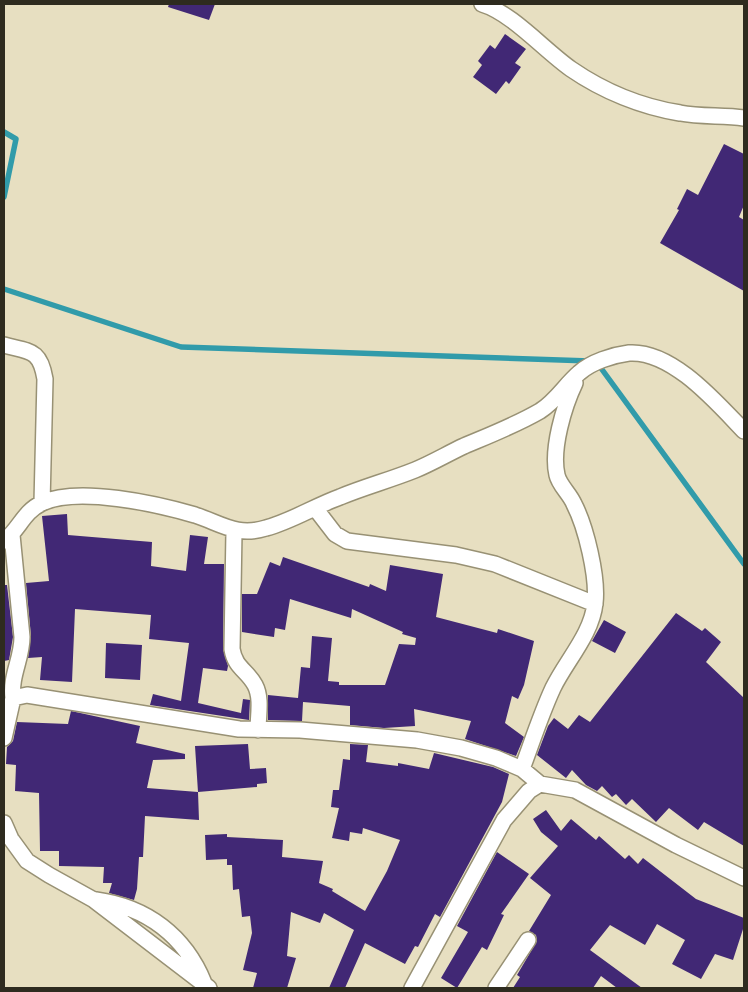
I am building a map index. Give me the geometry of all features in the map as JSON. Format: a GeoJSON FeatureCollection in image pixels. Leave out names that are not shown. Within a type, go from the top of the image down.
{"type":"FeatureCollection","features":[{"type":"Feature","properties":{"kind":"street"},"geometry":{"type":"LineString","coordinates":[[482,4],[492,7],[572,70],[601,87],[644,105],[681,114],[744,118]]}},
{"type":"Feature","properties":{"kind":"street"},"geometry":{"type":"LineString","coordinates":[[4,345],[32,352],[38,356],[42,365],[45,379],[42,503]]}},
{"type":"Feature","properties":{"kind":"street"},"geometry":{"type":"LineString","coordinates":[[4,738],[13,698],[12,676],[22,652],[22,637],[8,538],[27,512],[42,503],[59,498],[104,497],[194,515],[234,531],[249,533],[267,528],[414,470],[506,429],[550,404],[580,372],[596,362],[630,353],[663,360],[694,381],[744,431]]}},
{"type":"Feature","properties":{"kind":"street"},"geometry":{"type":"LineString","coordinates":[[522,769],[553,688],[590,623],[595,604],[592,571],[581,518],[557,477],[556,466],[565,408],[580,372]]}},
{"type":"Feature","properties":{"kind":"street"},"geometry":{"type":"LineString","coordinates":[[314,508],[335,534],[347,541],[456,555],[496,564],[595,604]]}},
{"type":"Feature","properties":{"kind":"street"},"geometry":{"type":"LineString","coordinates":[[234,531],[232,648],[237,665],[255,685],[257,690],[259,703],[258,730]]}},
{"type":"Feature","properties":{"kind":"street"},"geometry":{"type":"LineString","coordinates":[[13,698],[19,695],[34,696],[189,722],[258,730],[300,730],[417,740],[461,748],[496,758],[522,769],[540,784],[575,790],[676,845],[744,878]]}},
{"type":"Feature","properties":{"kind":"street"},"geometry":{"type":"LineString","coordinates":[[412,988],[504,820],[529,791],[540,784]]}},
{"type":"Feature","properties":{"kind":"street"},"geometry":{"type":"LineString","coordinates":[[4,823],[11,839],[27,860],[49,876],[94,900],[207,986]]}},
{"type":"Feature","properties":{"kind":"street"},"geometry":{"type":"LineString","coordinates":[[496,988],[528,940]]}},
{"type":"Feature","properties":{"kind":"building"},"geometry":{"type":"Polygon","coordinates":[[[169,4],[215,4],[209,20],[168,7],[169,4]]]}},
{"type":"Feature","properties":{"kind":"building"},"geometry":{"type":"Polygon","coordinates":[[[505,34],[526,49],[515,63],[521,67],[509,84],[506,81],[496,94],[473,77],[482,65],[478,61],[490,45],[495,49],[505,34]]]}},
{"type":"Feature","properties":{"kind":"building"},"geometry":{"type":"Polygon","coordinates":[[[724,144],[744,154],[744,205],[739,217],[744,220],[744,291],[660,243],[679,210],[677,209],[687,189],[698,195],[724,144]]]}},
{"type":"Feature","properties":{"kind":"building"},"geometry":{"type":"Polygon","coordinates":[[[67,514],[68,535],[152,542],[151,566],[186,571],[190,535],[208,537],[204,564],[224,564],[223,649],[228,666],[227,671],[203,668],[198,703],[241,713],[243,699],[250,700],[249,720],[150,705],[153,694],[181,701],[189,643],[149,639],[151,615],[75,609],[72,682],[40,680],[42,657],[28,658],[31,636],[26,583],[49,581],[42,516],[67,514]]]}},
{"type":"Feature","properties":{"kind":"building"},"geometry":{"type":"Polygon","coordinates":[[[283,557],[369,587],[370,584],[386,591],[390,565],[443,574],[436,617],[497,633],[498,629],[534,641],[524,685],[518,699],[512,696],[505,723],[524,737],[516,756],[465,739],[471,721],[414,709],[415,726],[384,728],[350,725],[350,706],[303,702],[302,721],[268,720],[268,695],[298,698],[301,667],[310,668],[312,636],[332,638],[328,681],[339,682],[339,685],[385,685],[399,644],[415,645],[416,638],[402,634],[403,632],[352,609],[351,618],[290,599],[285,630],[275,628],[274,637],[242,632],[242,594],[257,594],[270,562],[280,566],[283,557]]]}},
{"type":"Feature","properties":{"kind":"building"},"geometry":{"type":"Polygon","coordinates":[[[4,585],[7,585],[13,637],[9,660],[4,661],[4,585]]]}},
{"type":"Feature","properties":{"kind":"building"},"geometry":{"type":"Polygon","coordinates":[[[676,613],[702,631],[705,628],[721,642],[706,662],[744,698],[744,846],[704,822],[698,830],[669,808],[656,822],[632,799],[626,805],[616,794],[612,797],[602,786],[597,791],[586,785],[572,770],[566,778],[537,755],[548,726],[554,718],[568,729],[579,715],[590,722],[676,613]]]}},
{"type":"Feature","properties":{"kind":"building"},"geometry":{"type":"Polygon","coordinates":[[[604,620],[626,632],[615,653],[592,641],[604,620]]]}},
{"type":"Feature","properties":{"kind":"building"},"geometry":{"type":"Polygon","coordinates":[[[106,643],[142,645],[140,680],[105,678],[106,643]]]}},
{"type":"Feature","properties":{"kind":"building"},"geometry":{"type":"Polygon","coordinates":[[[71,711],[140,726],[136,743],[185,754],[185,759],[153,760],[147,788],[198,792],[199,820],[145,816],[143,857],[139,857],[137,889],[134,900],[109,893],[112,883],[103,883],[104,867],[59,866],[59,851],[40,851],[39,793],[15,791],[16,765],[6,764],[7,747],[13,741],[17,722],[68,724],[71,711]]]}},
{"type":"Feature","properties":{"kind":"building"},"geometry":{"type":"Polygon","coordinates":[[[248,744],[250,769],[266,768],[267,783],[257,784],[257,787],[198,792],[195,746],[248,744]]]}},
{"type":"Feature","properties":{"kind":"building"},"geometry":{"type":"Polygon","coordinates":[[[350,744],[368,745],[366,762],[398,766],[398,763],[429,769],[434,753],[493,767],[509,774],[502,802],[440,917],[435,914],[418,947],[415,946],[405,964],[365,943],[345,988],[329,988],[354,930],[324,913],[320,923],[291,912],[287,956],[296,958],[287,988],[253,988],[257,973],[243,970],[252,933],[250,916],[242,917],[239,889],[233,890],[232,865],[227,865],[227,859],[206,860],[205,835],[227,834],[227,837],[283,840],[282,857],[323,861],[319,883],[333,889],[332,891],[365,911],[387,871],[400,840],[363,828],[362,834],[350,832],[349,841],[332,838],[339,808],[331,807],[333,790],[339,790],[343,759],[350,760],[350,744]]]}},
{"type":"Feature","properties":{"kind":"building"},"geometry":{"type":"Polygon","coordinates":[[[546,810],[561,831],[571,819],[596,840],[599,836],[625,859],[629,855],[638,864],[643,858],[696,899],[744,918],[744,926],[733,960],[715,954],[701,979],[672,964],[685,940],[657,924],[645,945],[610,925],[590,950],[642,988],[617,988],[601,976],[593,988],[513,988],[520,977],[517,975],[537,941],[536,935],[529,931],[551,895],[530,878],[558,846],[541,832],[533,819],[546,810]]]}},
{"type":"Feature","properties":{"kind":"building"},"geometry":{"type":"Polygon","coordinates":[[[497,852],[529,874],[501,914],[504,915],[487,950],[482,947],[457,988],[441,978],[468,932],[457,926],[497,852]]]}},
{"type":"Feature","properties":{"kind":"waterway"},"geometry":{"type":"LineString","coordinates":[[4,132],[16,139],[4,197]]}},
{"type":"Feature","properties":{"kind":"waterway"},"geometry":{"type":"LineString","coordinates":[[4,289],[181,347],[590,361]]}},
{"type":"Feature","properties":{"kind":"waterway"},"geometry":{"type":"LineString","coordinates":[[598,364],[744,564]]}}]}
